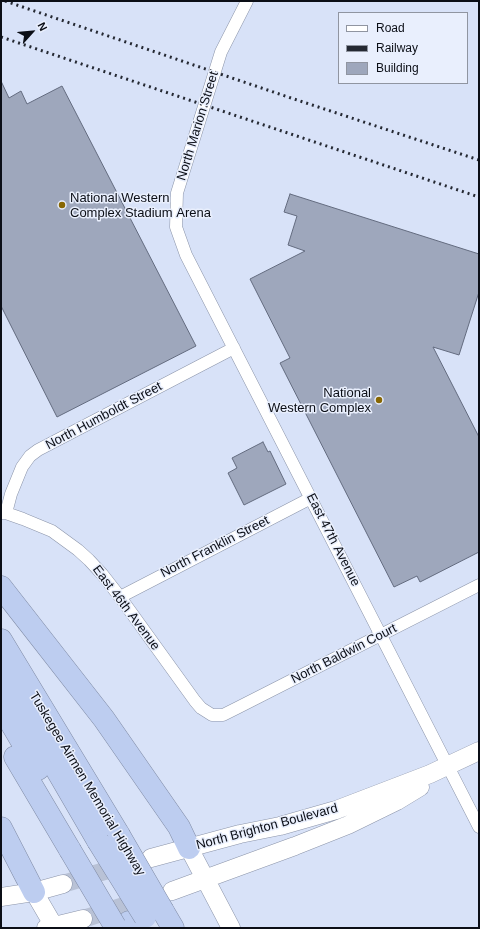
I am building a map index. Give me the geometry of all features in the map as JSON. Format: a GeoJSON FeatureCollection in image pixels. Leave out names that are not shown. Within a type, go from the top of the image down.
{"type":"FeatureCollection","features":[{"type":"Feature","properties":{"kind":"highway"},"geometry":{"type":"LineString","coordinates":[[1,587],[104,719],[179,827],[189,848]]}},
{"type":"Feature","properties":{"kind":"highway","name":"Tuskegee Airmen Memorial Highway"},"geometry":{"type":"LineString","coordinates":[[1,640],[119,835],[141,923]]}},
{"type":"Feature","properties":{"kind":"highway"},"geometry":{"type":"LineString","coordinates":[[1,674],[84,846]]}},
{"type":"Feature","properties":{"kind":"highway"},"geometry":{"type":"LineString","coordinates":[[1,706],[84,846],[141,923]]}},
{"type":"Feature","properties":{"kind":"highway"},"geometry":{"type":"LineString","coordinates":[[1,733],[141,923]]}},
{"type":"Feature","properties":{"kind":"highway"},"geometry":{"type":"LineString","coordinates":[[1,828],[34,892]]}},
{"type":"Feature","properties":{"kind":"main road","name":"North Brighton Boulevard"},"geometry":{"type":"LineString","coordinates":[[151,858],[240,834],[280,826],[336,810],[448,766],[479,751]]}},
{"type":"Feature","properties":{"kind":"main road","name":"North Brighton Boulevard"},"geometry":{"type":"LineString","coordinates":[[172,891],[206,880],[355,822],[412,792],[448,766]]}},
{"type":"Feature","properties":{"kind":"main road"},"geometry":{"type":"LineString","coordinates":[[189,848],[231,928]]}},
{"type":"Feature","properties":{"kind":"main road"},"geometry":{"type":"LineString","coordinates":[[1,897],[34,892],[63,884]]}},
{"type":"Feature","properties":{"kind":"main road"},"geometry":{"type":"LineString","coordinates":[[34,892],[52,928],[83,919]]}},
{"type":"Feature","properties":{"kind":"street","name":"North Marion Street"},"geometry":{"type":"LineString","coordinates":[[186,255],[176,227],[177,193],[221,52],[247,1]]}},
{"type":"Feature","properties":{"kind":"street","name":"East 47th Avenue"},"geometry":{"type":"LineString","coordinates":[[186,255],[479,827]]}},
{"type":"Feature","properties":{"kind":"street","name":"North Humboldt Street"},"geometry":{"type":"LineString","coordinates":[[3,513],[22,467],[30,456],[38,450],[234,348]]}},
{"type":"Feature","properties":{"kind":"street","name":"North Franklin Street"},"geometry":{"type":"LineString","coordinates":[[120,597],[311,498]]}},
{"type":"Feature","properties":{"kind":"street","name":"East 46th Avenue"},"geometry":{"type":"LineString","coordinates":[[3,513],[36,524],[52,532],[65,540],[93,565],[120,597],[195,701],[207,713]]}},
{"type":"Feature","properties":{"kind":"street","name":"North Baldwin Court"},"geometry":{"type":"LineString","coordinates":[[207,713],[212,715],[223,715],[479,585]]}},
{"type":"Feature","properties":{"kind":"building","name":"National Western Complex Stadium Arena"},"geometry":{"type":"Polygon","coordinates":[[[1,81],[9,98],[21,91],[27,104],[62,86],[196,346],[57,417],[1,306],[1,81]]]}},
{"type":"Feature","properties":{"kind":"building","name":"National Western Complex"},"geometry":{"type":"Polygon","coordinates":[[[290,194],[479,254],[479,292],[459,355],[433,347],[479,437],[479,552],[420,582],[417,576],[394,587],[280,363],[290,358],[250,279],[305,251],[288,245],[297,216],[284,212],[290,194]]]}},
{"type":"Feature","properties":{"kind":"building"},"geometry":{"type":"Polygon","coordinates":[[[263,442],[268,452],[270,451],[286,484],[244,505],[228,473],[237,468],[232,458],[263,442]]]}},
{"type":"Feature","properties":{"kind":"tunnel"},"geometry":{"type":"LineString","coordinates":[[63,884],[127,864]]}},
{"type":"Feature","properties":{"kind":"tunnel"},"geometry":{"type":"LineString","coordinates":[[83,919],[149,898]]}},
{"type":"Feature","properties":{"kind":"railway"},"geometry":{"type":"LineString","coordinates":[[5,1],[479,160]]}},
{"type":"Feature","properties":{"kind":"railway"},"geometry":{"type":"LineString","coordinates":[[1,37],[479,197]]}},
{"type":"Feature","properties":{"kind":"place","name":"National Western Complex Stadium Arena"},"geometry":{"type":"Point","coordinates":[62,205]}},
{"type":"Feature","properties":{"kind":"place","name":"National Western Complex"},"geometry":{"type":"Point","coordinates":[379,400]}}]}
